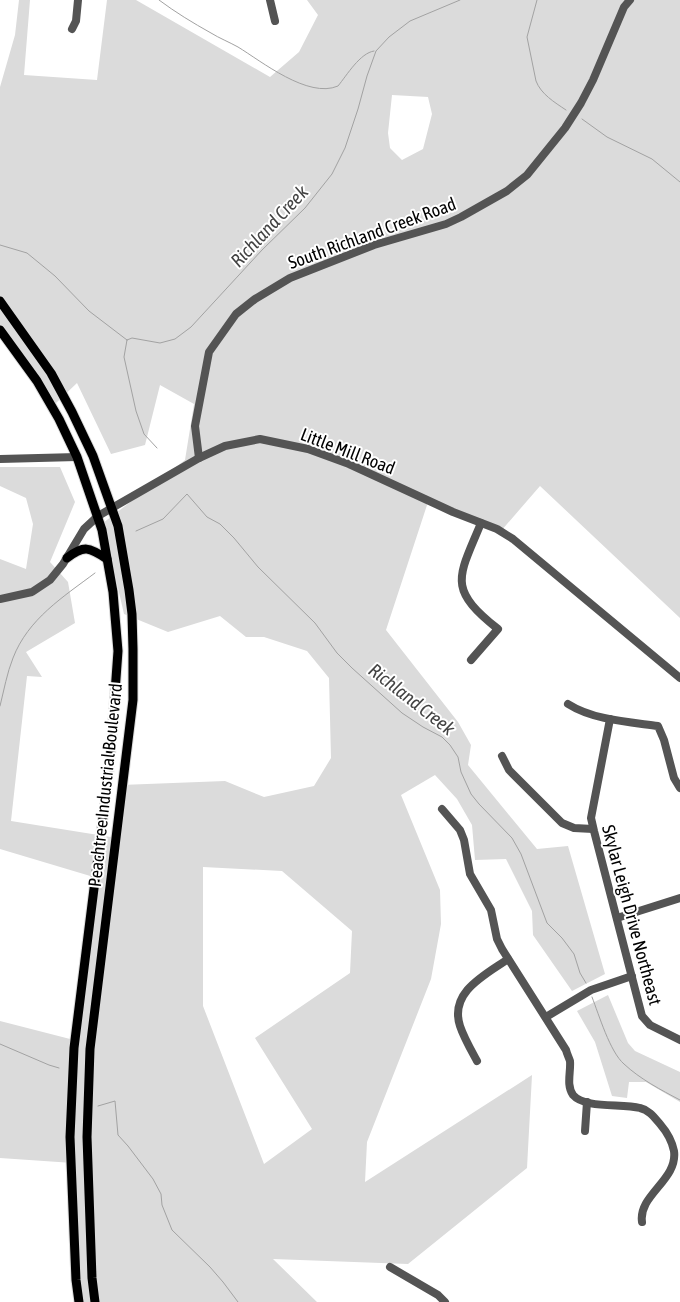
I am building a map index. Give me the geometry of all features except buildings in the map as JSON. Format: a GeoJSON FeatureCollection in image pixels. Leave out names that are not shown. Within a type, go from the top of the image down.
{"type":"FeatureCollection","features":[{"type":"Feature","properties":{"kind":"main road","name":"Peachtree Industrial Boulevard"},"geometry":{"type":"LineString","coordinates":[[0,301],[50,373],[72,412],[92,456],[118,526],[129,590],[134,650],[132,700],[90,1049],[87,1137],[92,1278],[95,1302]]}},
{"type":"Feature","properties":{"kind":"main road","name":"Peachtree Industrial Boulevard"},"geometry":{"type":"LineString","coordinates":[[0,330],[37,381],[59,420],[77,458],[98,516],[113,592],[118,651],[111,752],[74,1048],[70,1137],[78,1302]]}},
{"type":"Feature","properties":{"kind":"main road"},"geometry":{"type":"LineString","coordinates":[[67,558],[79,549],[93,549],[107,559]]}},
{"type":"Feature","properties":{"kind":"main road"},"geometry":{"type":"LineString","coordinates":[[100,837],[116,839]]}},
{"type":"Feature","properties":{"kind":"street"},"geometry":{"type":"LineString","coordinates":[[72,29],[76,21],[78,0]]}},
{"type":"Feature","properties":{"kind":"street"},"geometry":{"type":"LineString","coordinates":[[270,0],[275,21]]}},
{"type":"Feature","properties":{"kind":"street","name":"South Richland Creek Road"},"geometry":{"type":"LineString","coordinates":[[199,458],[195,426],[209,352],[236,314],[254,299],[290,278],[374,245],[446,224],[507,191],[527,175],[565,128],[594,80],[624,7],[630,0]]}},
{"type":"Feature","properties":{"kind":"street","name":"Little Mill Road"},"geometry":{"type":"LineString","coordinates":[[0,599],[32,592],[50,580],[67,558],[84,529],[98,516],[199,458],[225,446],[260,439],[282,442],[308,449],[346,463],[481,524],[497,529],[513,540],[680,678]]}},
{"type":"Feature","properties":{"kind":"street"},"geometry":{"type":"LineString","coordinates":[[0,459],[77,458]]}},
{"type":"Feature","properties":{"kind":"street"},"geometry":{"type":"LineString","coordinates":[[471,660],[498,629],[474,609],[464,593],[462,585],[463,568],[481,524]]}},
{"type":"Feature","properties":{"kind":"street"},"geometry":{"type":"LineString","coordinates":[[568,704],[579,711],[658,726],[664,740],[674,778],[680,788]]}},
{"type":"Feature","properties":{"kind":"street","name":"Skylar Leigh Drive Northeast"},"geometry":{"type":"LineString","coordinates":[[610,718],[591,818],[593,829],[642,1016],[650,1025],[680,1040]]}},
{"type":"Feature","properties":{"kind":"street"},"geometry":{"type":"LineString","coordinates":[[502,756],[509,770],[562,823],[574,828],[593,829]]}},
{"type":"Feature","properties":{"kind":"street"},"geometry":{"type":"LineString","coordinates":[[442,809],[460,830],[464,840],[470,874],[491,910],[497,939],[560,1039],[570,1061],[569,1084],[572,1094],[582,1102],[640,1108],[652,1114],[666,1131],[673,1146],[672,1166],[648,1201],[643,1211],[642,1222]]}},
{"type":"Feature","properties":{"kind":"street"},"geometry":{"type":"LineString","coordinates":[[617,918],[680,898]]}},
{"type":"Feature","properties":{"kind":"street"},"geometry":{"type":"LineString","coordinates":[[477,1061],[460,1025],[458,1010],[462,996],[468,987],[508,959]]}},
{"type":"Feature","properties":{"kind":"street"},"geometry":{"type":"LineString","coordinates":[[546,1018],[591,990],[632,976]]}},
{"type":"Feature","properties":{"kind":"street"},"geometry":{"type":"LineString","coordinates":[[585,1131],[587,1102]]}},
{"type":"Feature","properties":{"kind":"street"},"geometry":{"type":"LineString","coordinates":[[390,1267],[438,1295],[445,1302]]}},
{"type":"Feature","properties":{"kind":"shaded area"},"geometry":{"type":"Polygon","coordinates":[[[19,0],[30,0],[24,75],[97,80],[107,0],[136,0],[270,77],[299,52],[318,15],[307,0],[680,0],[680,618],[540,486],[501,531],[429,499],[386,630],[458,722],[471,745],[468,765],[537,849],[568,846],[605,974],[572,991],[533,935],[532,911],[506,859],[475,860],[472,825],[457,799],[435,775],[401,795],[440,890],[441,924],[431,979],[367,1142],[365,1182],[532,1075],[527,1168],[408,1264],[273,1259],[317,1302],[78,1302],[73,1163],[0,1158],[0,1021],[74,1040],[97,878],[0,849],[0,559],[26,569],[33,524],[26,498],[0,486],[0,467],[60,467],[75,502],[50,562],[68,582],[75,623],[26,652],[42,677],[27,676],[11,821],[117,838],[121,785],[225,781],[264,797],[314,786],[331,758],[329,678],[307,651],[264,637],[246,637],[220,616],[168,632],[124,614],[103,523],[185,460],[194,404],[160,385],[145,445],[111,454],[77,383],[54,405],[0,332],[0,87],[15,35],[19,0]],[[392,95],[388,133],[390,148],[402,160],[423,149],[432,114],[428,97],[392,95]],[[203,867],[203,1006],[264,1164],[312,1129],[255,1038],[350,973],[352,931],[282,871],[203,867]]]}},
{"type":"Feature","properties":{"kind":"shaded area"},"geometry":{"type":"Polygon","coordinates":[[[608,995],[628,1043],[635,1051],[680,1072],[680,1102],[646,1082],[629,1082],[627,1098],[612,1096],[595,1042],[577,1011],[608,995]]]}},
{"type":"Feature","properties":{"kind":"waterway"},"geometry":{"type":"LineString","coordinates":[[159,0],[285,77],[313,87],[326,89],[338,86],[359,60],[374,51]]}},
{"type":"Feature","properties":{"kind":"waterway","name":"Richland Creek"},"geometry":{"type":"LineString","coordinates":[[127,340],[132,338],[160,343],[175,339],[191,327],[262,250],[305,208],[332,174],[345,148],[376,51],[389,37],[410,21],[460,0]]}},
{"type":"Feature","properties":{"kind":"waterway"},"geometry":{"type":"LineString","coordinates":[[537,0],[527,37],[536,81],[545,94],[566,110]]}},
{"type":"Feature","properties":{"kind":"waterway"},"geometry":{"type":"LineString","coordinates":[[582,119],[607,137],[652,159],[680,182]]}},
{"type":"Feature","properties":{"kind":"waterway"},"geometry":{"type":"LineString","coordinates":[[0,245],[27,253],[55,276],[89,311],[127,340]]}},
{"type":"Feature","properties":{"kind":"waterway","name":"Richland Creek"},"geometry":{"type":"LineString","coordinates":[[127,340],[124,357],[136,411],[144,434],[157,448]]}},
{"type":"Feature","properties":{"kind":"waterway","name":"Richland Creek"},"geometry":{"type":"LineString","coordinates":[[136,531],[163,519],[187,494],[207,517],[220,524],[234,538],[258,567],[315,623],[337,653],[352,668],[402,713],[442,737],[450,745],[458,757],[461,772],[471,794],[512,838],[521,854],[547,923],[574,954],[580,973],[586,983]]}},
{"type":"Feature","properties":{"kind":"waterway"},"geometry":{"type":"LineString","coordinates":[[0,706],[13,658],[28,632],[48,610],[95,573]]}},
{"type":"Feature","properties":{"kind":"waterway","name":"Richland Creek"},"geometry":{"type":"LineString","coordinates":[[592,997],[605,1033],[614,1051],[624,1064],[644,1079],[680,1100]]}},
{"type":"Feature","properties":{"kind":"waterway"},"geometry":{"type":"LineString","coordinates":[[0,1044],[59,1068]]}},
{"type":"Feature","properties":{"kind":"waterway"},"geometry":{"type":"LineString","coordinates":[[98,1106],[115,1101],[118,1135],[153,1179],[161,1194],[162,1205],[172,1230],[210,1267],[238,1302]]}}]}
